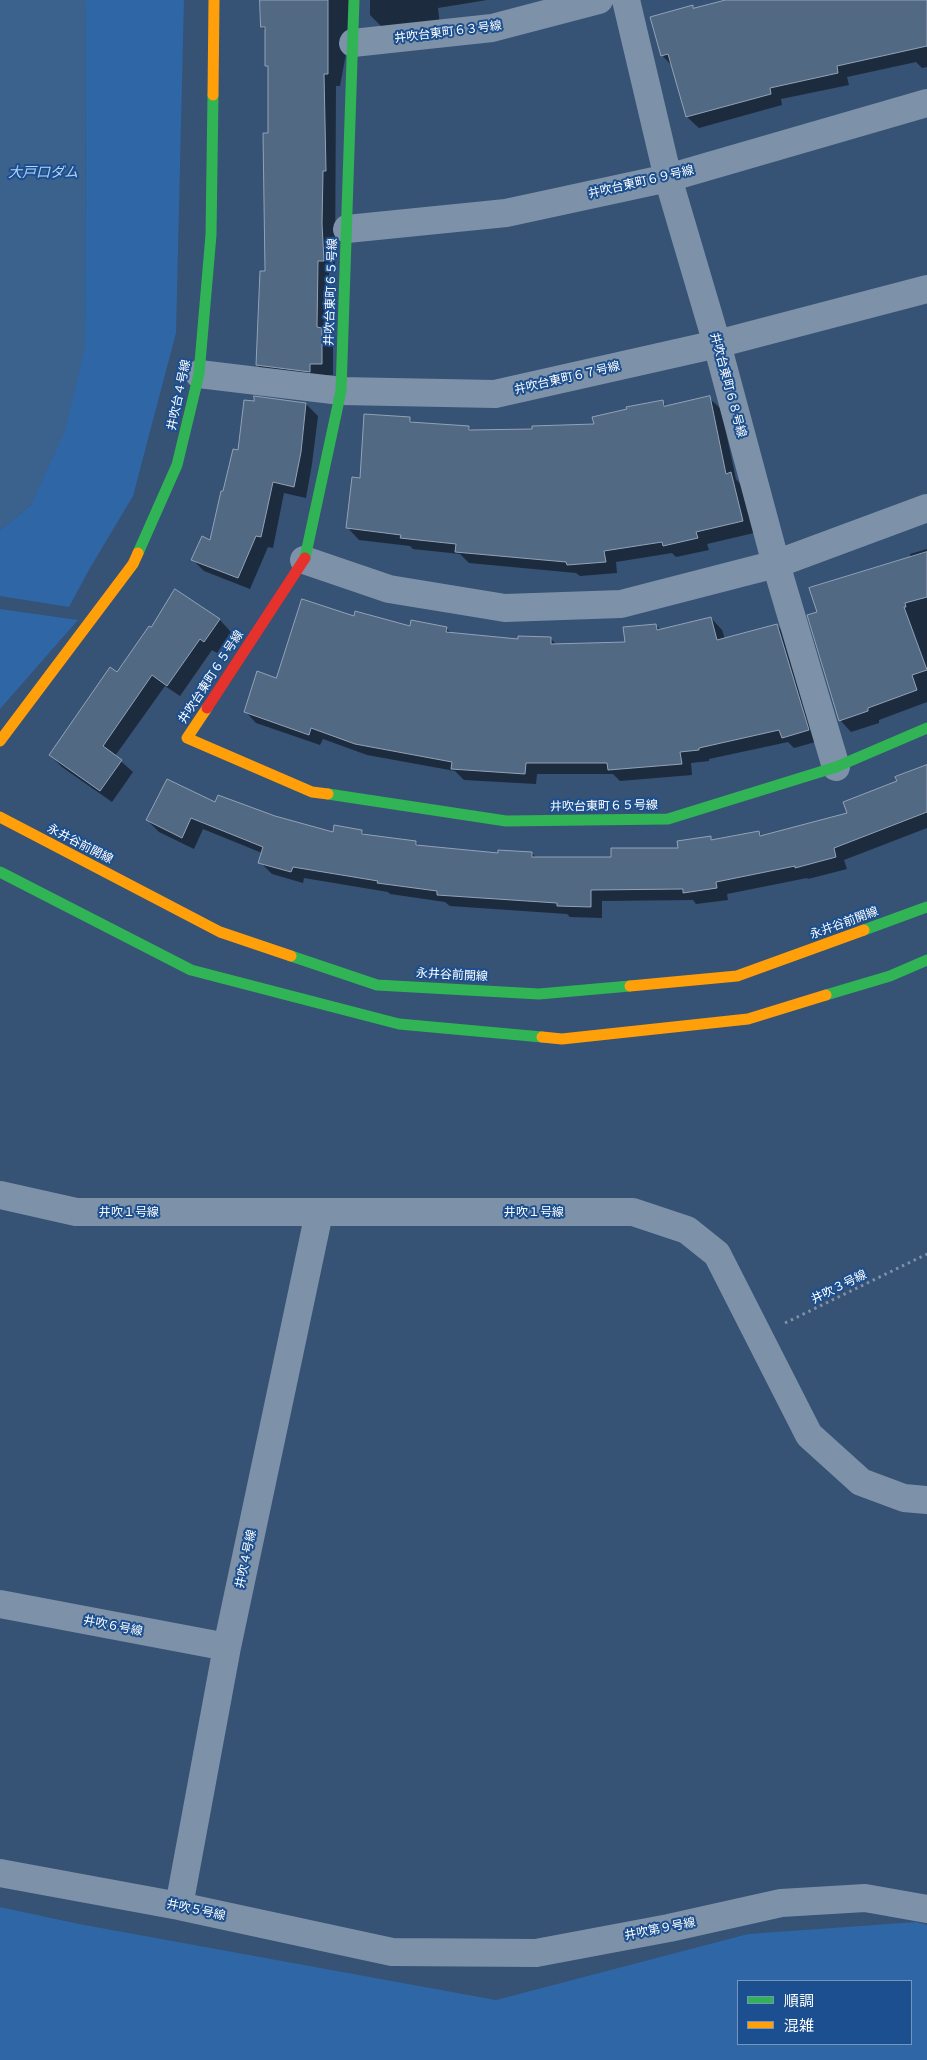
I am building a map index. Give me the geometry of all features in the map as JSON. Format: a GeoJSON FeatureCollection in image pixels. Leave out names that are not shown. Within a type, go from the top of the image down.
{"type":"FeatureCollection","features":[{"type":"Feature","properties":{"kind":"street","name":"井吹台４号線"},"geometry":{"type":"LineString","coordinates":[[0,742],[133,564],[177,465],[199,374],[211,235],[214,0]]}},
{"type":"Feature","properties":{"kind":"street","name":"井吹台東町６５号線"},"geometry":{"type":"LineString","coordinates":[[354,0],[341,391],[304,560],[187,738],[312,792],[506,821],[668,819],[836,768],[927,728]]}},
{"type":"Feature","properties":{"kind":"street","name":"井吹台東町６３号線"},"geometry":{"type":"LineString","coordinates":[[354,43],[492,28],[599,0]]}},
{"type":"Feature","properties":{"kind":"street","name":"井吹台東町６８号線"},"geometry":{"type":"LineString","coordinates":[[626,0],[668,178],[717,344],[776,564],[836,768]]}},
{"type":"Feature","properties":{"kind":"street","name":"井吹台東町６９号線"},"geometry":{"type":"LineString","coordinates":[[347,229],[506,213],[668,178],[927,103]]}},
{"type":"Feature","properties":{"kind":"street","name":"井吹台東町６７号線"},"geometry":{"type":"LineString","coordinates":[[199,374],[341,391],[495,394],[717,344],[927,289]]}},
{"type":"Feature","properties":{"kind":"street"},"geometry":{"type":"LineString","coordinates":[[304,560],[389,590],[505,608],[621,604],[776,564],[927,508]]}},
{"type":"Feature","properties":{"kind":"street","name":"永井谷前開線"},"geometry":{"type":"LineString","coordinates":[[0,817],[220,932],[377,985],[539,994],[737,976],[927,908]]}},
{"type":"Feature","properties":{"kind":"street"},"geometry":{"type":"LineString","coordinates":[[0,872],[191,970],[400,1024],[562,1038],[748,1019],[890,976],[927,960]]}},
{"type":"Feature","properties":{"kind":"street","name":"井吹１号線"},"geometry":{"type":"LineString","coordinates":[[0,1195],[76,1212],[633,1212],[687,1230],[717,1254],[808,1435],[861,1482],[904,1498],[927,1500]]}},
{"type":"Feature","properties":{"kind":"street","name":"井吹４号線"},"geometry":{"type":"LineString","coordinates":[[179,1906],[227,1648],[319,1212]]}},
{"type":"Feature","properties":{"kind":"street","name":"井吹６号線"},"geometry":{"type":"LineString","coordinates":[[0,1604],[227,1648]]}},
{"type":"Feature","properties":{"kind":"street","name":"井吹５号線"},"geometry":{"type":"LineString","coordinates":[[0,1873],[179,1906],[392,1952]]}},
{"type":"Feature","properties":{"kind":"street","name":"井吹第９号線"},"geometry":{"type":"LineString","coordinates":[[392,1952],[536,1953],[669,1928],[781,1903],[865,1898],[927,1909]]}},
{"type":"Feature","properties":{"kind":"path","name":"井吹３号線"},"geometry":{"type":"LineString","coordinates":[[758,1337],[927,1254]]}},
{"type":"Feature","properties":{"kind":"shaded area"},"geometry":{"type":"Polygon","coordinates":[[[86,0],[184,0],[176,333],[133,496],[69,607],[0,596],[0,530],[31,505],[85,347],[86,0]]]}},
{"type":"Feature","properties":{"kind":"shaded area"},"geometry":{"type":"Polygon","coordinates":[[[0,609],[78,620],[0,709],[0,609]]]}},
{"type":"Feature","properties":{"kind":"shaded area"},"geometry":{"type":"Polygon","coordinates":[[[0,1907],[79,1924],[496,2000],[748,1934],[916,1922],[927,1925],[927,2060],[0,2060],[0,1907]]]}},
{"type":"Feature","properties":{"kind":"water","name":"大戸口ダム"},"geometry":{"type":"Polygon","coordinates":[[[0,0],[86,0],[85,347],[65,431],[31,505],[0,530],[0,0]]]}},
{"type":"Feature","properties":{"kind":"building"},"geometry":{"type":"Polygon","coordinates":[[[260,0],[328,0],[328,74],[324,74],[326,171],[323,171],[322,224],[324,261],[318,261],[317,327],[322,328],[322,364],[310,364],[310,372],[256,365],[260,271],[265,271],[263,133],[268,133],[268,66],[265,66],[265,27],[261,27],[260,0]]]}},
{"type":"Feature","properties":{"kind":"building"},"geometry":{"type":"Polygon","coordinates":[[[726,0],[927,0],[927,46],[837,66],[838,73],[770,88],[771,94],[686,117],[668,54],[661,56],[650,17],[693,5],[693,8],[726,0]]]}},
{"type":"Feature","properties":{"kind":"building"},"geometry":{"type":"Polygon","coordinates":[[[254,396],[306,403],[301,452],[294,487],[273,482],[261,537],[256,536],[238,578],[191,560],[202,536],[210,540],[233,449],[238,450],[244,400],[254,401],[254,396]]]}},
{"type":"Feature","properties":{"kind":"building"},"geometry":{"type":"Polygon","coordinates":[[[710,396],[726,474],[731,472],[743,521],[696,532],[698,538],[663,546],[662,542],[604,551],[606,562],[567,565],[566,562],[455,552],[456,544],[400,538],[401,535],[346,528],[352,477],[360,478],[364,414],[410,417],[410,422],[469,426],[469,430],[532,429],[532,426],[594,424],[592,417],[627,409],[626,407],[663,400],[664,406],[710,396]]]}},
{"type":"Feature","properties":{"kind":"building"},"geometry":{"type":"Polygon","coordinates":[[[927,552],[927,597],[905,603],[906,607],[904,607],[927,670],[912,675],[917,690],[839,721],[807,615],[817,612],[809,588],[927,552]]]}},
{"type":"Feature","properties":{"kind":"building"},"geometry":{"type":"Polygon","coordinates":[[[175,589],[220,619],[204,642],[200,639],[167,686],[152,675],[103,746],[122,760],[100,791],[49,755],[110,667],[117,672],[149,626],[151,627],[175,589]]]}},
{"type":"Feature","properties":{"kind":"building"},"geometry":{"type":"Polygon","coordinates":[[[302,599],[354,616],[355,611],[410,626],[411,620],[447,627],[446,632],[518,639],[518,636],[551,637],[551,644],[625,642],[623,627],[656,624],[657,630],[711,617],[717,640],[777,624],[809,730],[782,738],[779,730],[699,748],[699,750],[680,752],[682,764],[608,770],[607,763],[526,763],[525,774],[451,769],[452,762],[355,744],[311,728],[309,735],[244,712],[257,671],[276,678],[302,599]]]}},
{"type":"Feature","properties":{"kind":"building"},"geometry":{"type":"Polygon","coordinates":[[[927,765],[927,812],[834,848],[836,857],[795,868],[795,866],[716,882],[717,888],[683,893],[683,889],[591,890],[591,907],[557,906],[557,903],[437,895],[437,891],[377,883],[378,881],[293,867],[291,872],[258,863],[263,847],[191,818],[182,838],[146,820],[167,779],[215,802],[218,795],[275,816],[333,832],[334,825],[362,830],[362,834],[416,841],[416,845],[498,853],[498,850],[532,852],[532,857],[611,857],[611,848],[678,848],[677,841],[711,836],[711,840],[759,831],[760,836],[847,813],[843,802],[897,781],[895,777],[927,765]]]}},
{"type":"Feature","properties":{"kind":"traffic: fast"},"geometry":{"type":"LineString","coordinates":[[305,558],[341,391],[354,0]]}},
{"type":"Feature","properties":{"kind":"traffic: fast"},"geometry":{"type":"LineString","coordinates":[[138,553],[177,465],[199,374],[211,235],[213,95]]}},
{"type":"Feature","properties":{"kind":"traffic: fast"},"geometry":{"type":"LineString","coordinates":[[328,794],[506,821],[668,819],[836,767],[927,728]]}},
{"type":"Feature","properties":{"kind":"traffic: fast"},"geometry":{"type":"LineString","coordinates":[[0,872],[191,970],[399,1024],[542,1037]]}},
{"type":"Feature","properties":{"kind":"traffic: fast"},"geometry":{"type":"LineString","coordinates":[[864,930],[927,907]]}},
{"type":"Feature","properties":{"kind":"traffic: fast"},"geometry":{"type":"LineString","coordinates":[[291,956],[377,985],[539,994],[630,986]]}},
{"type":"Feature","properties":{"kind":"traffic: fast"},"geometry":{"type":"LineString","coordinates":[[826,995],[890,976],[927,960]]}},
{"type":"Feature","properties":{"kind":"traffic: slow"},"geometry":{"type":"LineString","coordinates":[[213,95],[214,0]]}},
{"type":"Feature","properties":{"kind":"traffic: slow"},"geometry":{"type":"LineString","coordinates":[[0,741],[133,564],[138,553]]}},
{"type":"Feature","properties":{"kind":"traffic: slow"},"geometry":{"type":"LineString","coordinates":[[207,708],[187,738],[312,792],[328,794]]}},
{"type":"Feature","properties":{"kind":"traffic: slow"},"geometry":{"type":"LineString","coordinates":[[0,817],[220,932],[291,956]]}},
{"type":"Feature","properties":{"kind":"traffic: slow"},"geometry":{"type":"LineString","coordinates":[[630,986],[737,976],[864,930]]}},
{"type":"Feature","properties":{"kind":"traffic: slow"},"geometry":{"type":"LineString","coordinates":[[542,1037],[562,1039],[748,1019],[826,995]]}},
{"type":"Feature","properties":{"kind":"traffic: jam"},"geometry":{"type":"LineString","coordinates":[[207,708],[305,558]]}}]}
